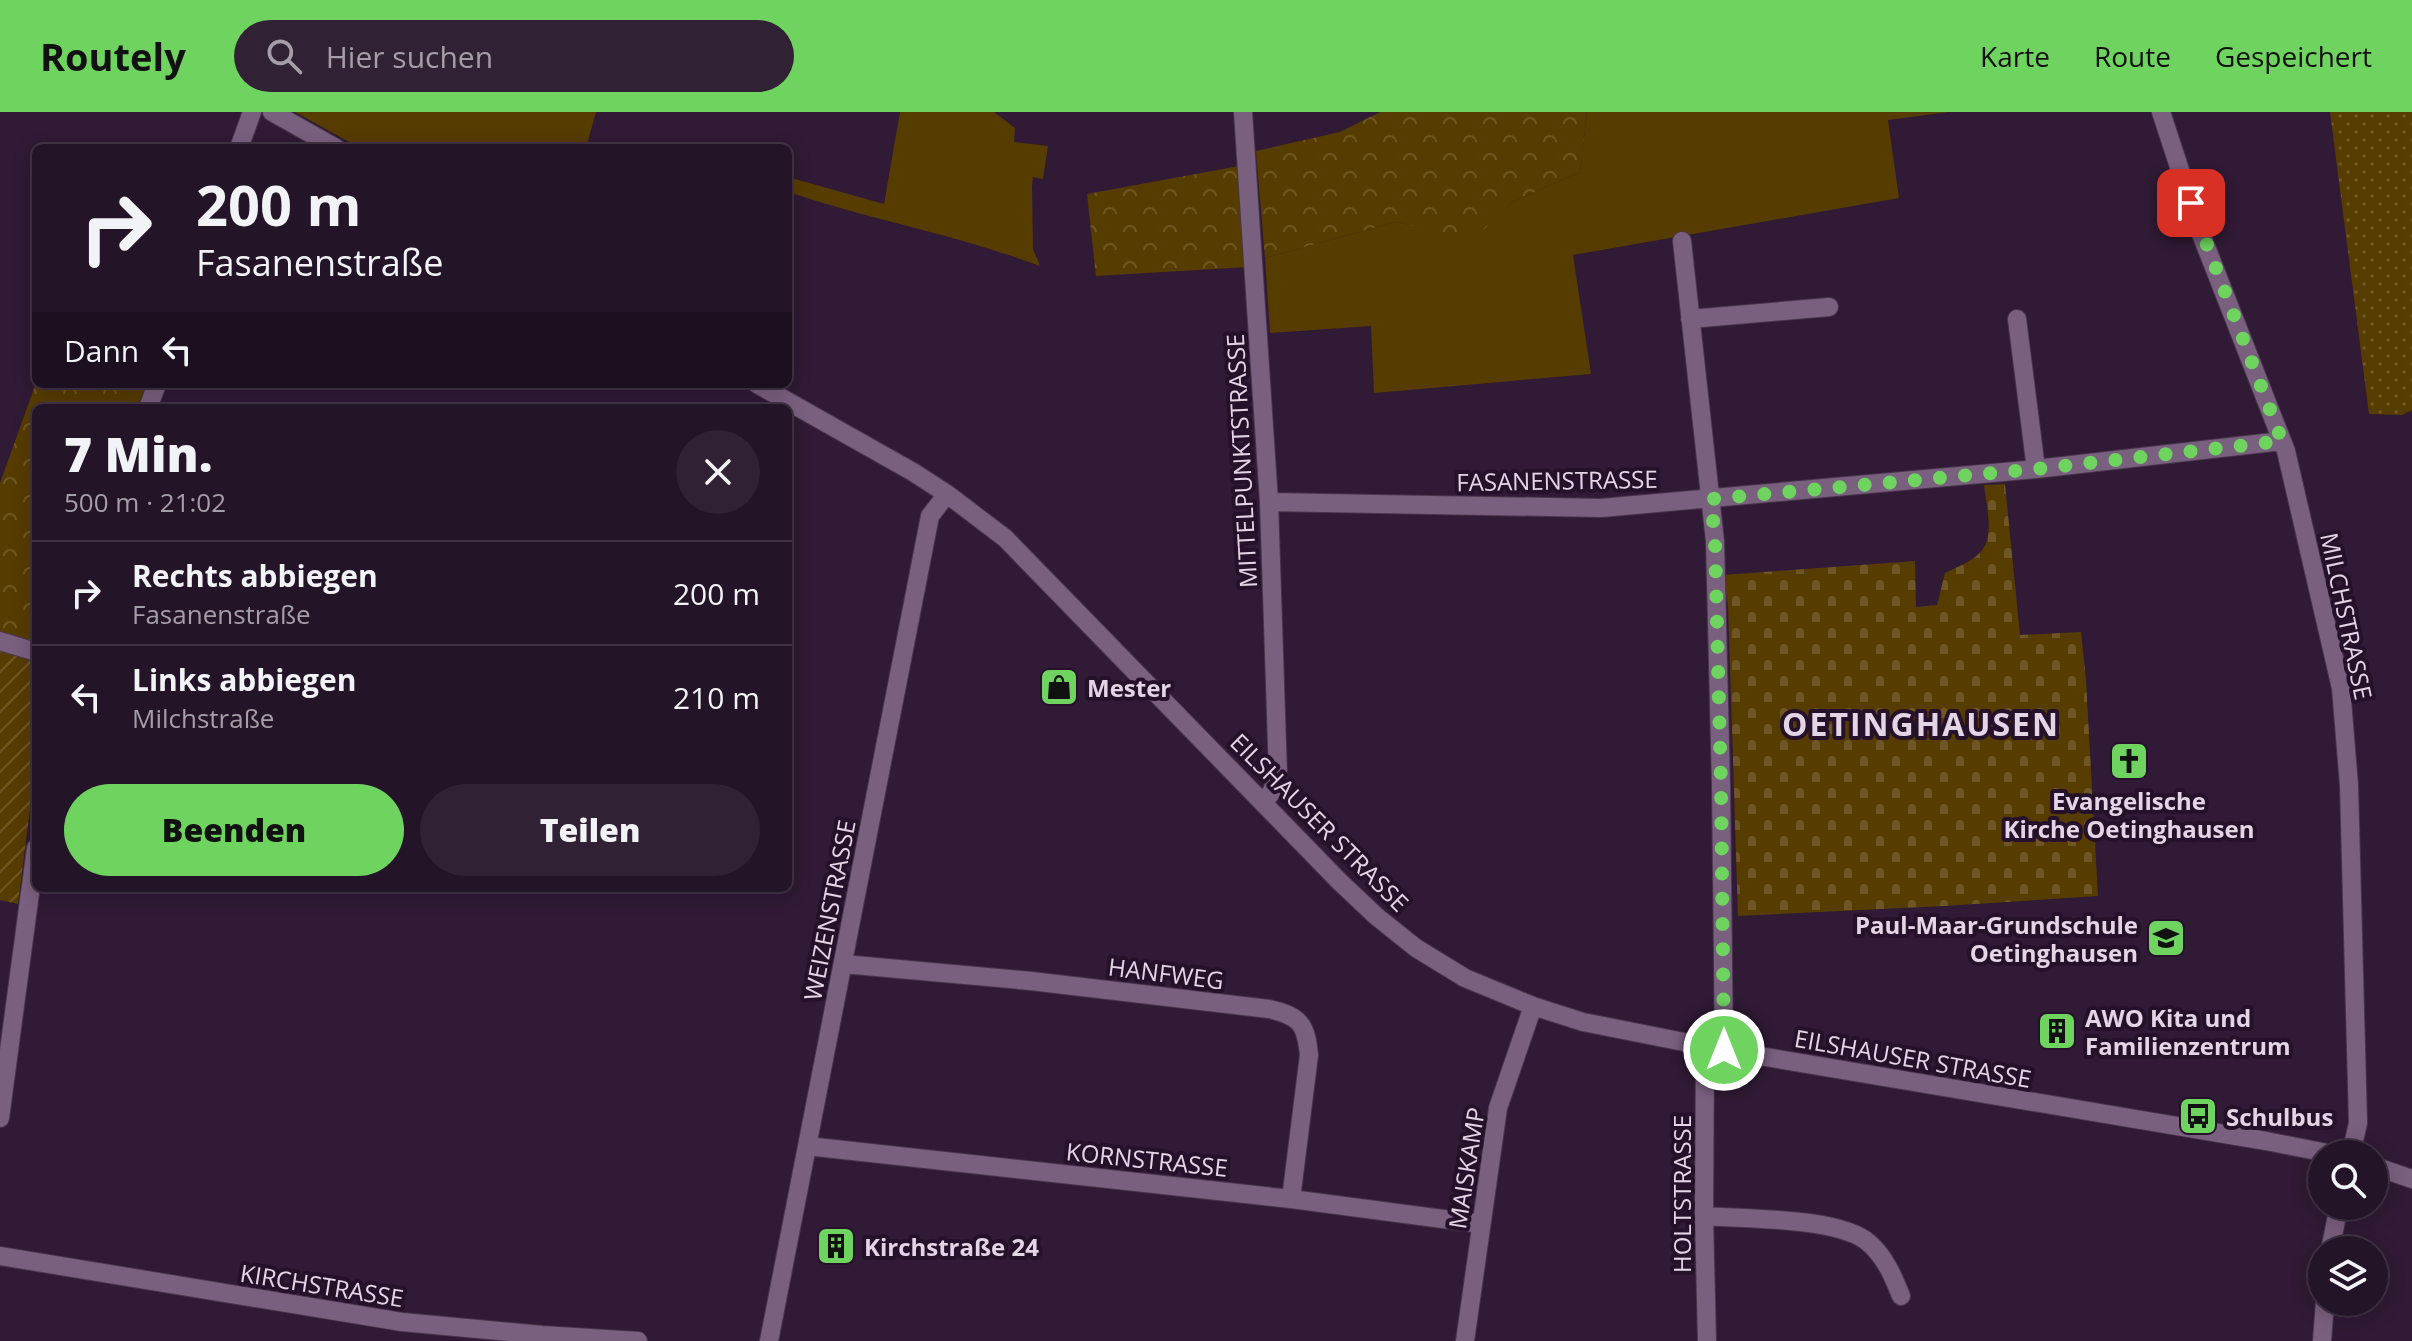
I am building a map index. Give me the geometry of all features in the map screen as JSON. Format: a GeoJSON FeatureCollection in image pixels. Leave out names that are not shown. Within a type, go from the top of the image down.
{"type":"FeatureCollection","features":[{"type":"Feature","properties":{"kind":"street"},"geometry":{"type":"LineString","coordinates":[[240,144],[252,112]]}},
{"type":"Feature","properties":{"kind":"street"},"geometry":{"type":"LineString","coordinates":[[272,112],[329,144]]}},
{"type":"Feature","properties":{"kind":"street","name":"MITTELPUNKTSTRASSE"},"geometry":{"type":"LineString","coordinates":[[1243,112],[1269,502],[1278,775],[1264,803]]}},
{"type":"Feature","properties":{"kind":"street","name":"MILCHSTRASSE"},"geometry":{"type":"LineString","coordinates":[[2161,112],[2201,234],[2282,441],[2341,688],[2352,861],[2358,1123],[2354,1140]]}},
{"type":"Feature","properties":{"kind":"street"},"geometry":{"type":"LineString","coordinates":[[1682,241],[1715,541],[1724,1050]]}},
{"type":"Feature","properties":{"kind":"street"},"geometry":{"type":"LineString","coordinates":[[1690,319],[1829,307]]}},
{"type":"Feature","properties":{"kind":"street"},"geometry":{"type":"LineString","coordinates":[[2017,319],[2036,469]]}},
{"type":"Feature","properties":{"kind":"street","name":"EILSHAUSER STRASSE"},"geometry":{"type":"LineString","coordinates":[[764,388],[913,472],[1005,538],[1348,890],[1416,948],[1465,978],[1533,1006],[1583,1022],[1705,1047],[2308,1149]]}},
{"type":"Feature","properties":{"kind":"street","name":"FASANENSTRASSE"},"geometry":{"type":"LineString","coordinates":[[1269,502],[1601,508],[2036,469],[2282,441]]}},
{"type":"Feature","properties":{"kind":"street","name":"WEIZENSTRASSE"},"geometry":{"type":"LineString","coordinates":[[769,1341],[930,516],[947,494]]}},
{"type":"Feature","properties":{"kind":"street"},"geometry":{"type":"LineString","coordinates":[[0,641],[32,651]]}},
{"type":"Feature","properties":{"kind":"street"},"geometry":{"type":"LineString","coordinates":[[0,1118],[32,878]]}},
{"type":"Feature","properties":{"kind":"street","name":"HANFWEG"},"geometry":{"type":"LineString","coordinates":[[843,964],[1031,981],[1269,1009],[1299,1019],[1308,1036],[1309,1055],[1291,1199]]}},
{"type":"Feature","properties":{"kind":"street","name":"MAISKAMP"},"geometry":{"type":"LineString","coordinates":[[1465,1341],[1498,1108],[1533,1006]]}},
{"type":"Feature","properties":{"kind":"street","name":"HOLTSTRASSE"},"geometry":{"type":"LineString","coordinates":[[1705,1047],[1707,1341]]}},
{"type":"Feature","properties":{"kind":"street","name":"KORNSTRASSE"},"geometry":{"type":"LineString","coordinates":[[807,1146],[1291,1199],[1481,1224]]}},
{"type":"Feature","properties":{"kind":"street"},"geometry":{"type":"LineString","coordinates":[[2388,1171],[2412,1179]]}},
{"type":"Feature","properties":{"kind":"street"},"geometry":{"type":"LineString","coordinates":[[1704,1216],[1802,1223],[1854,1233],[1881,1254],[1901,1296]]}},
{"type":"Feature","properties":{"kind":"street","name":"KIRCHSTRASSE"},"geometry":{"type":"LineString","coordinates":[[0,1256],[402,1322],[638,1341]]}},
{"type":"Feature","properties":{"kind":"street"},"geometry":{"type":"LineString","coordinates":[[2322,1341],[2324,1316]]}},
{"type":"Feature","properties":{"kind":"green space"},"geometry":{"type":"Polygon","coordinates":[[[295,112],[596,112],[587,144],[353,144],[295,112]]]}},
{"type":"Feature","properties":{"kind":"green space"},"geometry":{"type":"Polygon","coordinates":[[[900,112],[994,112],[1015,128],[1014,142],[1048,146],[1043,179],[1033,177],[1032,187],[1033,249],[1040,266],[978,245],[792,193],[792,178],[884,204],[900,112]]]}},
{"type":"Feature","properties":{"kind":"green space"},"geometry":{"type":"Polygon","coordinates":[[[1380,112],[1587,112],[1580,172],[1512,202],[1474,239],[1395,222],[1265,258],[1256,151],[1340,132],[1380,112]]]}},
{"type":"Feature","properties":{"kind":"green space"},"geometry":{"type":"Polygon","coordinates":[[[1587,112],[1949,112],[1888,120],[1899,198],[1573,255],[1591,374],[1374,393],[1371,326],[1270,333],[1265,258],[1395,222],[1474,238],[1512,202],[1580,172],[1587,112]]]}},
{"type":"Feature","properties":{"kind":"green space"},"geometry":{"type":"Polygon","coordinates":[[[2330,112],[2412,112],[2412,410],[2402,415],[2369,414],[2330,112]]]}},
{"type":"Feature","properties":{"kind":"green space"},"geometry":{"type":"Polygon","coordinates":[[[1239,166],[1248,267],[1096,276],[1087,194],[1239,166]]]}},
{"type":"Feature","properties":{"kind":"green space"},"geometry":{"type":"Polygon","coordinates":[[[34,388],[145,388],[139,404],[32,404],[32,641],[0,632],[0,483],[34,388]]]}},
{"type":"Feature","properties":{"kind":"green space"},"geometry":{"type":"Polygon","coordinates":[[[2005,484],[2020,635],[2081,632],[2098,896],[1738,916],[1728,605],[1723,575],[1915,561],[1916,607],[1937,605],[1945,573],[1976,557],[1986,542],[1988,518],[1984,485],[2005,484]]]}},
{"type":"Feature","properties":{"kind":"green space"},"geometry":{"type":"Polygon","coordinates":[[[0,651],[32,661],[32,794],[18,904],[0,900],[0,651]]]}},
{"type":"Feature","properties":{"kind":"place","name":"Mester"},"geometry":{"type":"Point","coordinates":[1059,687]}},
{"type":"Feature","properties":{"kind":"place","name":"Evangelische Kirche Oetinghausen"},"geometry":{"type":"Point","coordinates":[2129,761]}},
{"type":"Feature","properties":{"kind":"place","name":"Paul-Maar-Grundschule Oetinghausen"},"geometry":{"type":"Point","coordinates":[2166,938]}},
{"type":"Feature","properties":{"kind":"place","name":"AWO Kita und Familienzentrum"},"geometry":{"type":"Point","coordinates":[2057,1031]}},
{"type":"Feature","properties":{"kind":"place","name":"Schulbus"},"geometry":{"type":"Point","coordinates":[2198,1116]}},
{"type":"Feature","properties":{"kind":"place","name":"Kirchstraße 24"},"geometry":{"type":"Point","coordinates":[836,1246]}},
{"type":"Feature","properties":{"kind":"district","name":"OETINGHAUSEN"},"geometry":{"type":"Point","coordinates":[1921,723]}},
{"type":"Feature","properties":{"kind":"route"},"geometry":{"type":"LineString","coordinates":[[1724,1050],[1721,785],[1715,541],[1711,499],[2036,469],[2282,441],[2191,203]]}}]}
